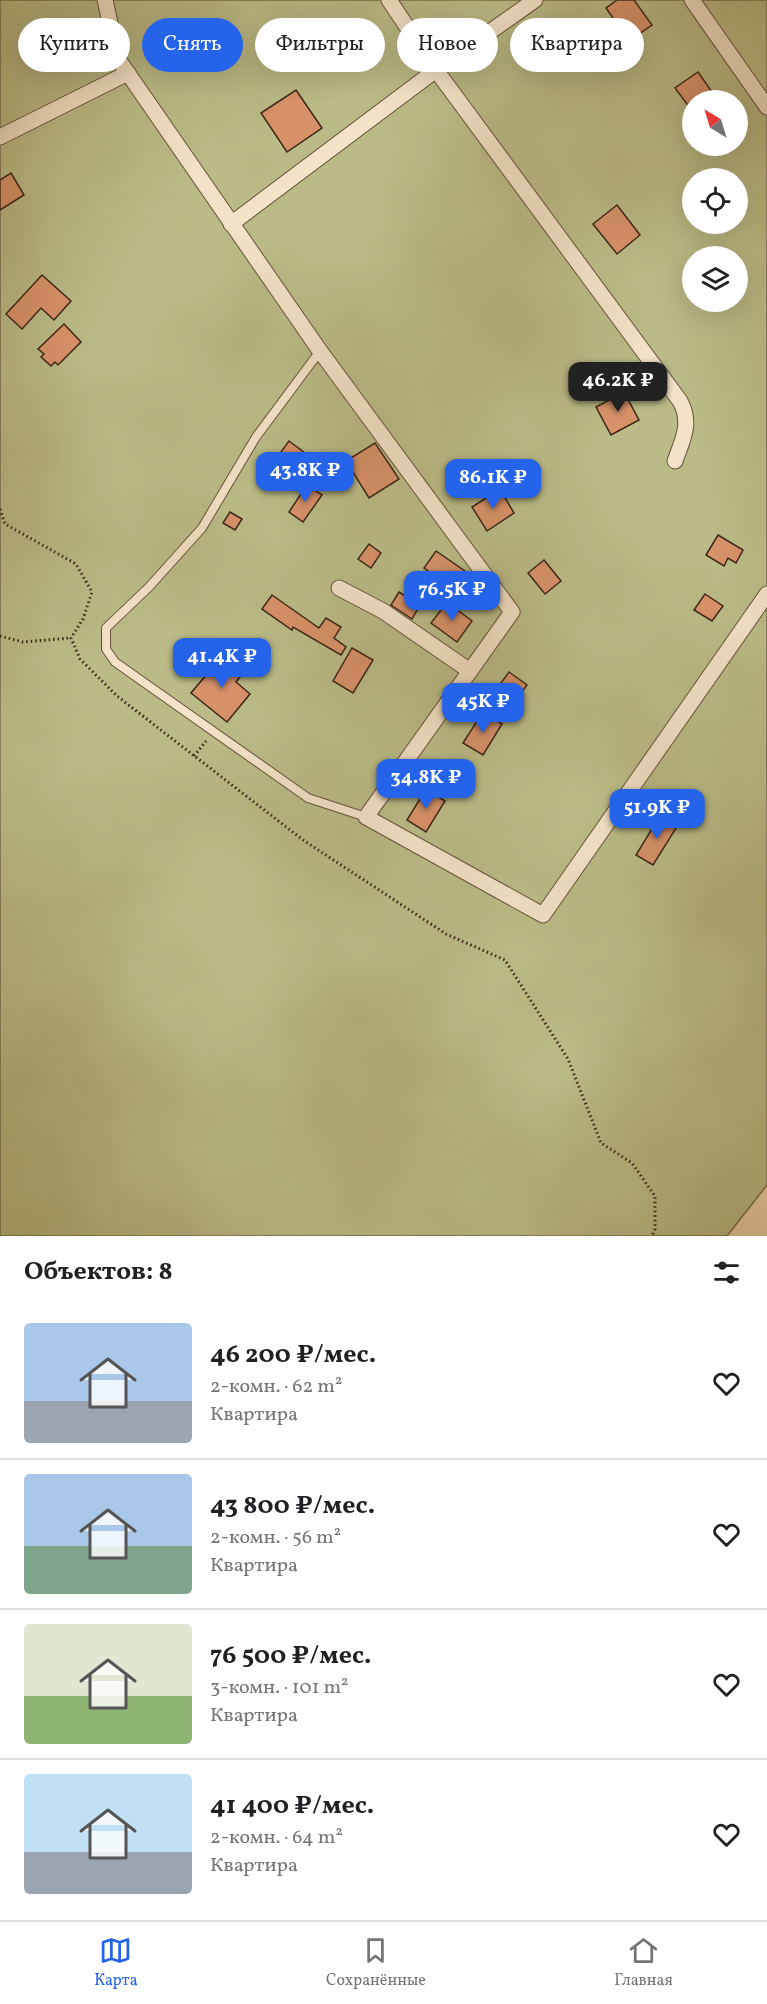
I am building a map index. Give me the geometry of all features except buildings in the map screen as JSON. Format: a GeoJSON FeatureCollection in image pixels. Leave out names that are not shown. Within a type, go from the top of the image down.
{"type":"FeatureCollection","features":[{"type":"Feature","properties":{"kind":"street"},"geometry":{"type":"LineString","coordinates":[[105,0],[118,59],[320,351],[512,612],[366,817],[543,915],[767,594]]}},
{"type":"Feature","properties":{"kind":"street"},"geometry":{"type":"LineString","coordinates":[[389,0],[401,18]]}},
{"type":"Feature","properties":{"kind":"street"},"geometry":{"type":"LineString","coordinates":[[498,26],[535,0]]}},
{"type":"Feature","properties":{"kind":"street"},"geometry":{"type":"LineString","coordinates":[[692,0],[767,107]]}},
{"type":"Feature","properties":{"kind":"street"},"geometry":{"type":"LineString","coordinates":[[231,224],[433,72]]}},
{"type":"Feature","properties":{"kind":"street"},"geometry":{"type":"LineString","coordinates":[[437,72],[680,401],[686,412],[688,428],[675,461]]}},
{"type":"Feature","properties":{"kind":"street"},"geometry":{"type":"LineString","coordinates":[[0,137],[128,73]]}},
{"type":"Feature","properties":{"kind":"street"},"geometry":{"type":"LineString","coordinates":[[339,588],[382,611],[470,671]]}},
{"type":"Feature","properties":{"kind":"lane"},"geometry":{"type":"LineString","coordinates":[[320,351],[256,437],[202,528],[149,587],[106,628],[106,649],[115,662],[308,798],[366,817]]}},
{"type":"Feature","properties":{"kind":"path"},"geometry":{"type":"LineString","coordinates":[[0,509],[5,524],[76,564],[92,592],[84,619],[71,638]]}},
{"type":"Feature","properties":{"kind":"path"},"geometry":{"type":"LineString","coordinates":[[0,636],[23,642],[71,638]]}},
{"type":"Feature","properties":{"kind":"path"},"geometry":{"type":"LineString","coordinates":[[71,638],[80,659],[117,696],[303,840],[446,934],[505,960],[568,1059],[601,1143],[632,1163],[655,1196],[655,1229],[652,1236]]}},
{"type":"Feature","properties":{"kind":"path"},"geometry":{"type":"LineString","coordinates":[[194,756],[213,732]]}},
{"type":"Feature","properties":{"kind":"green space"},"geometry":{"type":"Polygon","coordinates":[[[0,0],[767,0],[767,1185],[727,1236],[0,1236],[0,0]]]}}]}
